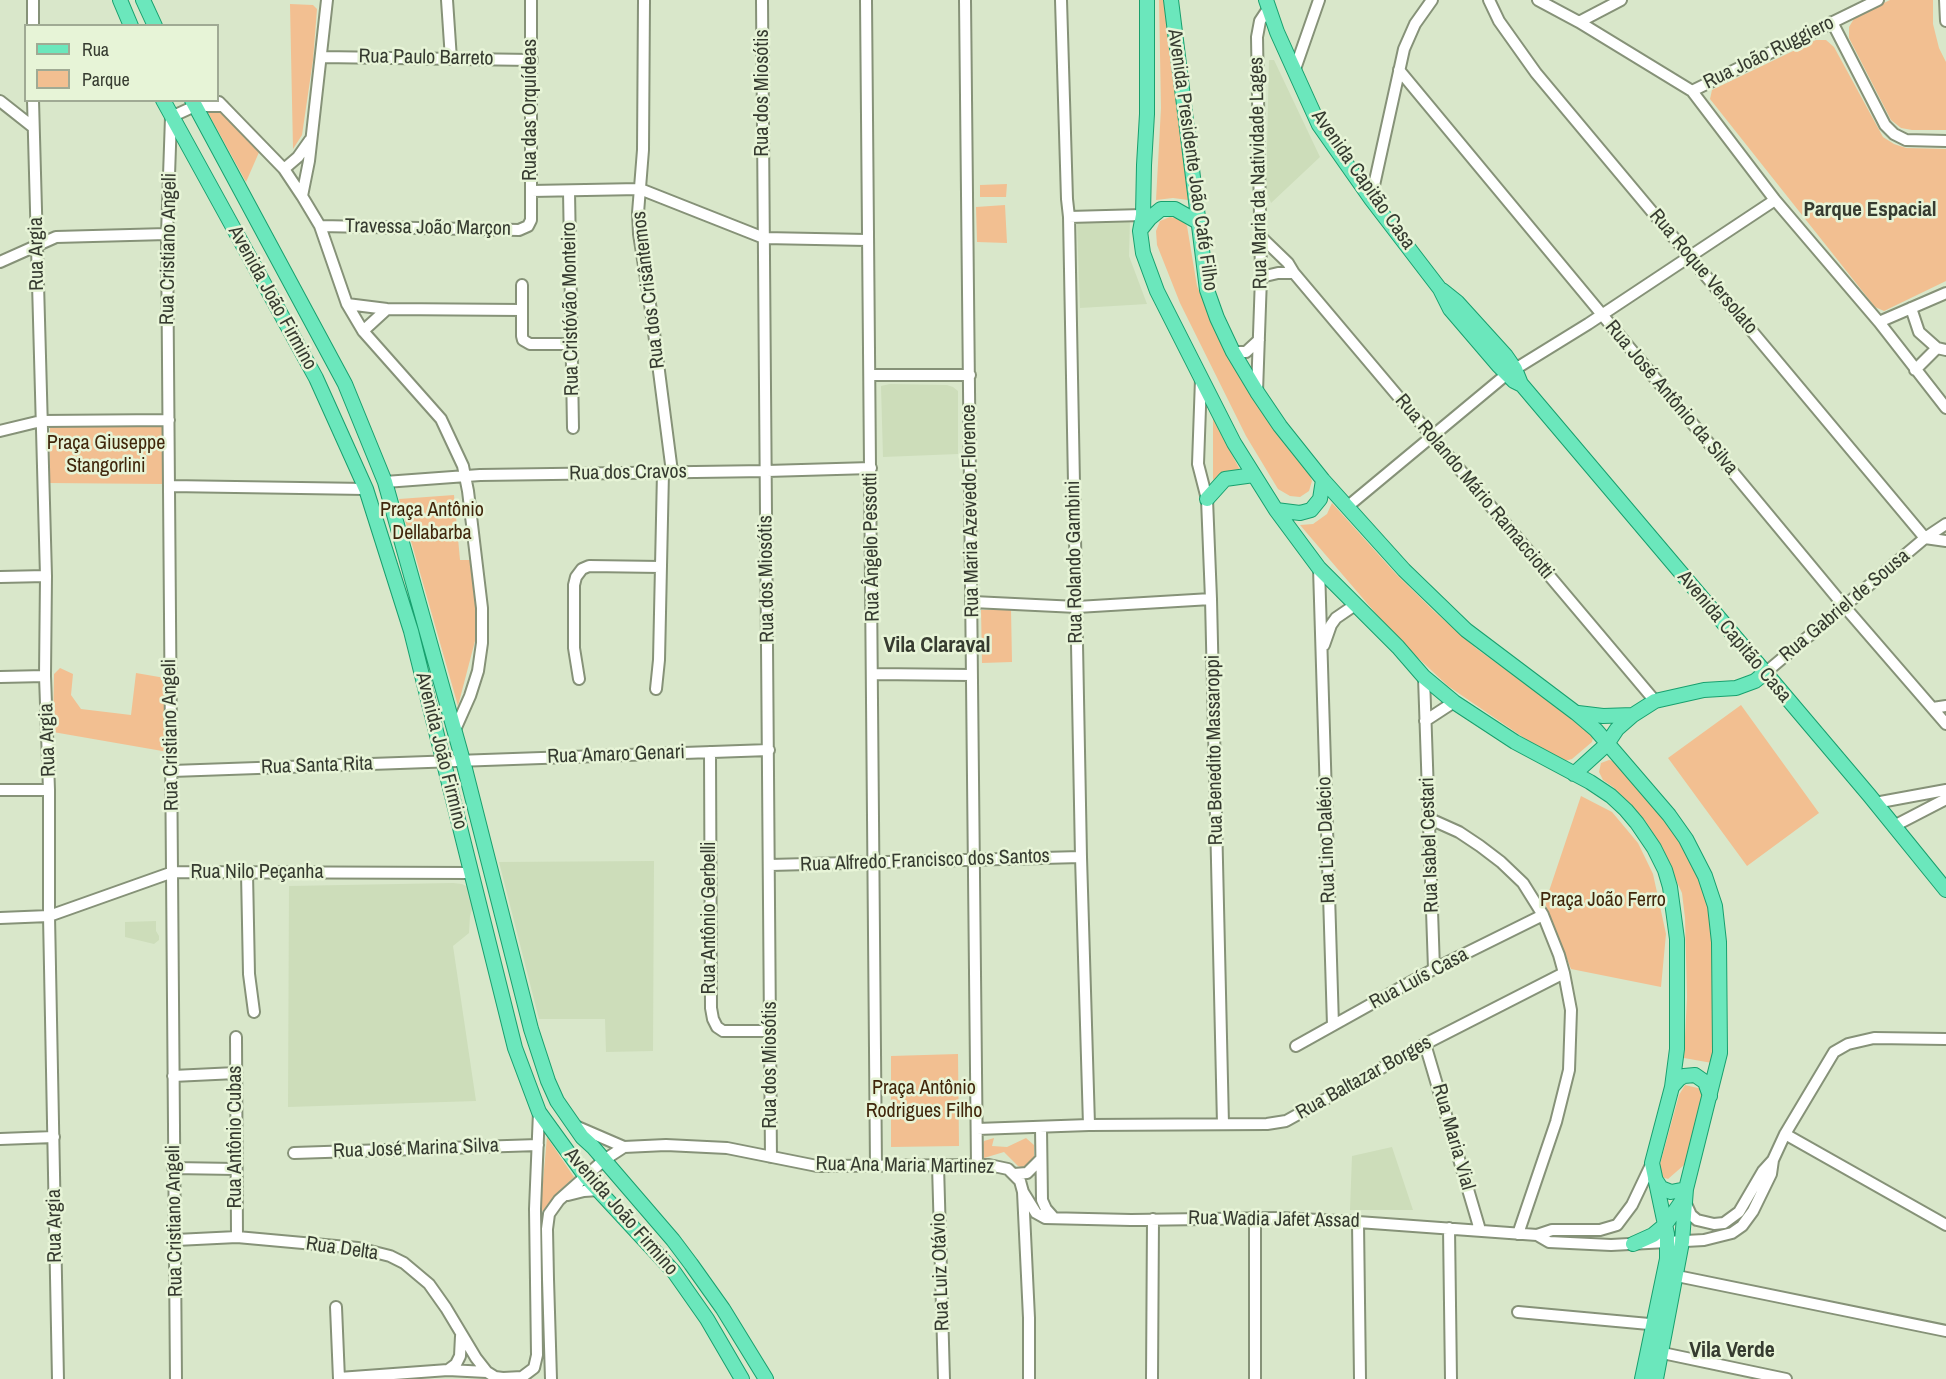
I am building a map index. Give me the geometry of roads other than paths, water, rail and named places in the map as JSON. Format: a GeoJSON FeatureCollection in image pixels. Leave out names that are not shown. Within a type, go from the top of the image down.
{"type":"FeatureCollection","features":[{"type":"Feature","properties":{"kind":"main road"},"geometry":{"type":"LineString","coordinates":[[120,0],[130,24]]}},
{"type":"Feature","properties":{"kind":"main road"},"geometry":{"type":"LineString","coordinates":[[143,0],[154,24]]}},
{"type":"Feature","properties":{"kind":"main road","name":"Avenida Presidente João Café Filho"},"geometry":{"type":"LineString","coordinates":[[1147,0],[1147,114],[1143,215],[1140,231],[1143,253],[1156,291],[1234,443],[1276,510],[1319,568],[1398,647],[1424,677],[1454,702],[1515,742],[1600,788],[1626,810],[1647,836],[1665,870],[1670,887],[1677,939],[1677,1049],[1672,1088],[1652,1163],[1668,1243],[1659,1325],[1654,1351],[1642,1379]]}},
{"type":"Feature","properties":{"kind":"main road","name":"Avenida Presidente João Café Filho"},"geometry":{"type":"LineString","coordinates":[[1171,0],[1207,290],[1233,352],[1257,392],[1280,426],[1323,480],[1404,570],[1466,630],[1596,730],[1686,839],[1705,876],[1714,906],[1719,942],[1720,1053],[1685,1195],[1677,1276],[1659,1325]]}},
{"type":"Feature","properties":{"kind":"main road","name":"Avenida Capitão Casa"},"geometry":{"type":"LineString","coordinates":[[1267,4],[1319,124],[1371,200],[1440,289],[1457,302],[1506,356],[1511,372],[1946,890]]}},
{"type":"Feature","properties":{"kind":"main road","name":"Avenida João Firmino"},"geometry":{"type":"LineString","coordinates":[[164,102],[316,378],[366,489],[408,620],[515,1048],[539,1112],[586,1177],[674,1272],[708,1319],[742,1379]]}},
{"type":"Feature","properties":{"kind":"main road","name":"Avenida João Firmino"},"geometry":{"type":"LineString","coordinates":[[194,103],[345,384],[386,482],[463,761],[539,1055],[557,1101],[573,1125],[673,1240],[723,1309],[766,1379]]}},
{"type":"Feature","properties":{"kind":"main road"},"geometry":{"type":"LineString","coordinates":[[1140,231],[1161,209],[1175,209],[1198,222]]}},
{"type":"Feature","properties":{"kind":"main road"},"geometry":{"type":"LineString","coordinates":[[1207,499],[1225,479],[1254,475]]}},
{"type":"Feature","properties":{"kind":"main road"},"geometry":{"type":"LineString","coordinates":[[1276,510],[1300,513],[1311,510],[1320,499],[1323,480]]}},
{"type":"Feature","properties":{"kind":"main road"},"geometry":{"type":"LineString","coordinates":[[1574,774],[1607,744],[1617,729],[1655,701],[1704,690],[1736,688],[1755,681],[1765,673]]}},
{"type":"Feature","properties":{"kind":"main road"},"geometry":{"type":"LineString","coordinates":[[1576,713],[1596,716],[1633,715]]}},
{"type":"Feature","properties":{"kind":"main road"},"geometry":{"type":"LineString","coordinates":[[1672,1088],[1678,1079],[1695,1075],[1705,1082],[1710,1096]]}},
{"type":"Feature","properties":{"kind":"main road"},"geometry":{"type":"LineString","coordinates":[[1633,1244],[1653,1235],[1665,1225],[1685,1195],[1681,1191],[1671,1192],[1661,1188],[1655,1179]]}},
{"type":"Feature","properties":{"kind":"main road","name":"Avenida Presidente João Café Filho"},"geometry":{"type":"LineString","coordinates":[[1654,1351],[1656,1379]]}},
{"type":"Feature","properties":{"kind":"street"},"geometry":{"type":"LineString","coordinates":[[33,0],[33,24]]}},
{"type":"Feature","properties":{"kind":"street"},"geometry":{"type":"LineString","coordinates":[[302,196],[312,136],[327,0]]}},
{"type":"Feature","properties":{"kind":"street"},"geometry":{"type":"LineString","coordinates":[[447,0],[451,59]]}},
{"type":"Feature","properties":{"kind":"street","name":"Rua das Orquídeas"},"geometry":{"type":"LineString","coordinates":[[531,0],[531,220]]}},
{"type":"Feature","properties":{"kind":"street","name":"Rua dos Crisântemos"},"geometry":{"type":"LineString","coordinates":[[644,0],[643,150],[639,234],[668,472],[656,689]]}},
{"type":"Feature","properties":{"kind":"street","name":"Rua dos Miosótis"},"geometry":{"type":"LineString","coordinates":[[762,0],[771,1157]]}},
{"type":"Feature","properties":{"kind":"street","name":"Rua Ângelo Pessotti"},"geometry":{"type":"LineString","coordinates":[[866,0],[876,1166]]}},
{"type":"Feature","properties":{"kind":"street","name":"Rua Maria Azevedo Florence"},"geometry":{"type":"LineString","coordinates":[[965,0],[977,1165]]}},
{"type":"Feature","properties":{"kind":"street","name":"Rua Rolando Gambini"},"geometry":{"type":"LineString","coordinates":[[1060,0],[1066,199],[1069,217],[1070,370],[1089,1125]]}},
{"type":"Feature","properties":{"kind":"street"},"geometry":{"type":"LineString","coordinates":[[1295,69],[1319,0]]}},
{"type":"Feature","properties":{"kind":"street"},"geometry":{"type":"LineString","coordinates":[[1371,200],[1404,49],[1415,24],[1432,0]]}},
{"type":"Feature","properties":{"kind":"street","name":"Rua Roque Versolato"},"geometry":{"type":"LineString","coordinates":[[1489,0],[1499,21],[1536,73],[1925,538]]}},
{"type":"Feature","properties":{"kind":"street","name":"Rua João Ruggiero"},"geometry":{"type":"LineString","coordinates":[[1538,0],[1692,90],[1878,0]]}},
{"type":"Feature","properties":{"kind":"street"},"geometry":{"type":"LineString","coordinates":[[1579,22],[1621,0]]}},
{"type":"Feature","properties":{"kind":"street"},"geometry":{"type":"LineString","coordinates":[[1945,0],[1946,21]]}},
{"type":"Feature","properties":{"kind":"street","name":"Rua Maria da Natividade Lages"},"geometry":{"type":"LineString","coordinates":[[1257,392],[1261,276],[1257,37],[1267,4]]}},
{"type":"Feature","properties":{"kind":"street"},"geometry":{"type":"LineString","coordinates":[[1832,22],[1885,125],[1894,134],[1906,140],[1946,141]]}},
{"type":"Feature","properties":{"kind":"street","name":"Rua Paulo Barreto"},"geometry":{"type":"LineString","coordinates":[[321,57],[532,60]]}},
{"type":"Feature","properties":{"kind":"street","name":"Rua José Antônio da Silva"},"geometry":{"type":"LineString","coordinates":[[1399,70],[1844,606],[1946,724]]}},
{"type":"Feature","properties":{"kind":"street"},"geometry":{"type":"LineString","coordinates":[[1692,90],[1775,200],[1879,322],[1946,408]]}},
{"type":"Feature","properties":{"kind":"street"},"geometry":{"type":"LineString","coordinates":[[0,101],[33,127]]}},
{"type":"Feature","properties":{"kind":"street","name":"Rua Argia"},"geometry":{"type":"LineString","coordinates":[[33,102],[46,576],[45,676],[49,790],[49,916],[58,1379]]}},
{"type":"Feature","properties":{"kind":"street"},"geometry":{"type":"LineString","coordinates":[[171,117],[194,103],[220,103],[284,169],[320,226],[347,304],[363,331],[441,419],[463,466],[482,608],[482,643],[478,671],[454,732]]}},
{"type":"Feature","properties":{"kind":"street","name":"Rua Cristiano Angeli"},"geometry":{"type":"LineString","coordinates":[[171,117],[167,234],[176,1379]]}},
{"type":"Feature","properties":{"kind":"street"},"geometry":{"type":"LineString","coordinates":[[284,169],[298,157],[312,136]]}},
{"type":"Feature","properties":{"kind":"street"},"geometry":{"type":"LineString","coordinates":[[531,191],[640,189],[764,238],[867,240]]}},
{"type":"Feature","properties":{"kind":"street","name":"Rua Cristóvão Monteiro"},"geometry":{"type":"LineString","coordinates":[[569,191],[573,428]]}},
{"type":"Feature","properties":{"kind":"street"},"geometry":{"type":"LineString","coordinates":[[1347,507],[1511,372],[1775,200]]}},
{"type":"Feature","properties":{"kind":"street"},"geometry":{"type":"LineString","coordinates":[[1069,217],[1143,215]]}},
{"type":"Feature","properties":{"kind":"street","name":"Travessa João Marçon"},"geometry":{"type":"LineString","coordinates":[[320,226],[519,230],[528,226],[531,220]]}},
{"type":"Feature","properties":{"kind":"street"},"geometry":{"type":"LineString","coordinates":[[0,262],[56,237],[167,234]]}},
{"type":"Feature","properties":{"kind":"street","name":"Rua Rolando Mário Ramacciotti"},"geometry":{"type":"LineString","coordinates":[[1260,236],[1281,255],[1655,701]]}},
{"type":"Feature","properties":{"kind":"street"},"geometry":{"type":"LineString","coordinates":[[1261,276],[1294,273]]}},
{"type":"Feature","properties":{"kind":"street"},"geometry":{"type":"LineString","coordinates":[[522,285],[522,336],[526,343],[572,344]]}},
{"type":"Feature","properties":{"kind":"street"},"geometry":{"type":"LineString","coordinates":[[1879,322],[1946,293]]}},
{"type":"Feature","properties":{"kind":"street"},"geometry":{"type":"LineString","coordinates":[[347,304],[387,309],[522,310]]}},
{"type":"Feature","properties":{"kind":"street"},"geometry":{"type":"LineString","coordinates":[[1911,308],[1919,333],[1942,349],[1915,370]]}},
{"type":"Feature","properties":{"kind":"street"},"geometry":{"type":"LineString","coordinates":[[363,331],[387,309]]}},
{"type":"Feature","properties":{"kind":"street"},"geometry":{"type":"LineString","coordinates":[[1233,352],[1246,352],[1259,340]]}},
{"type":"Feature","properties":{"kind":"street"},"geometry":{"type":"LineString","coordinates":[[870,375],[970,375]]}},
{"type":"Feature","properties":{"kind":"street","name":"Rua Benedito Massaroppi"},"geometry":{"type":"LineString","coordinates":[[1201,378],[1198,464],[1207,499],[1211,599],[1223,1124]]}},
{"type":"Feature","properties":{"kind":"street"},"geometry":{"type":"LineString","coordinates":[[0,431],[41,421],[169,420]]}},
{"type":"Feature","properties":{"kind":"street","name":"Rua dos Cravos"},"geometry":{"type":"LineString","coordinates":[[386,482],[465,476],[871,468]]}},
{"type":"Feature","properties":{"kind":"street"},"geometry":{"type":"LineString","coordinates":[[170,486],[366,489]]}},
{"type":"Feature","properties":{"kind":"street","name":"Rua Gabriel de Sousa"},"geometry":{"type":"LineString","coordinates":[[1765,673],[1925,538],[1946,524]]}},
{"type":"Feature","properties":{"kind":"street","name":"Rua Gabriel de Sousa"},"geometry":{"type":"LineString","coordinates":[[1925,538],[1946,534]]}},
{"type":"Feature","properties":{"kind":"street"},"geometry":{"type":"LineString","coordinates":[[1925,538],[1946,541]]}},
{"type":"Feature","properties":{"kind":"street"},"geometry":{"type":"LineString","coordinates":[[579,679],[574,648],[576,577],[582,569],[589,566],[661,567]]}},
{"type":"Feature","properties":{"kind":"street","name":"Rua Lino Dalécio"},"geometry":{"type":"LineString","coordinates":[[1319,568],[1333,1025]]}},
{"type":"Feature","properties":{"kind":"street"},"geometry":{"type":"LineString","coordinates":[[0,577],[46,576]]}},
{"type":"Feature","properties":{"kind":"street"},"geometry":{"type":"LineString","coordinates":[[973,602],[1077,606],[1211,599]]}},
{"type":"Feature","properties":{"kind":"street","name":"Rua Lino Dalécio"},"geometry":{"type":"LineString","coordinates":[[1321,654],[1331,625],[1336,618],[1355,605]]}},
{"type":"Feature","properties":{"kind":"street"},"geometry":{"type":"LineString","coordinates":[[873,674],[972,675]]}},
{"type":"Feature","properties":{"kind":"street"},"geometry":{"type":"LineString","coordinates":[[0,677],[45,676]]}},
{"type":"Feature","properties":{"kind":"street","name":"Rua Isabel Cestari"},"geometry":{"type":"LineString","coordinates":[[1424,677],[1434,969]]}},
{"type":"Feature","properties":{"kind":"street"},"geometry":{"type":"LineString","coordinates":[[1425,721],[1454,702]]}},
{"type":"Feature","properties":{"kind":"street"},"geometry":{"type":"LineString","coordinates":[[1933,708],[1946,706]]}},
{"type":"Feature","properties":{"kind":"street","name":"Rua Amaro Genari"},"geometry":{"type":"LineString","coordinates":[[463,761],[769,750]]}},
{"type":"Feature","properties":{"kind":"street","name":"Rua Antônio Gerbelli"},"geometry":{"type":"LineString","coordinates":[[710,752],[711,1008],[713,1019],[717,1027],[723,1030],[771,1031]]}},
{"type":"Feature","properties":{"kind":"street","name":"Rua Santa Rita"},"geometry":{"type":"LineString","coordinates":[[172,771],[463,761]]}},
{"type":"Feature","properties":{"kind":"street"},"geometry":{"type":"LineString","coordinates":[[0,790],[49,790]]}},
{"type":"Feature","properties":{"kind":"street"},"geometry":{"type":"LineString","coordinates":[[1875,803],[1946,790]]}},
{"type":"Feature","properties":{"kind":"street"},"geometry":{"type":"LineString","coordinates":[[1894,826],[1946,799]]}},
{"type":"Feature","properties":{"kind":"street"},"geometry":{"type":"LineString","coordinates":[[1430,819],[1460,832],[1501,862],[1523,883],[1543,915],[1564,973],[1571,1010],[1569,1070],[1556,1122],[1518,1234]]}},
{"type":"Feature","properties":{"kind":"street","name":"Rua Alfredo Francisco dos Santos"},"geometry":{"type":"LineString","coordinates":[[770,865],[1081,857]]}},
{"type":"Feature","properties":{"kind":"street","name":"Rua Nilo Peçanha"},"geometry":{"type":"LineString","coordinates":[[0,918],[49,916],[173,872],[472,873]]}},
{"type":"Feature","properties":{"kind":"street"},"geometry":{"type":"LineString","coordinates":[[247,873],[249,974],[254,1012]]}},
{"type":"Feature","properties":{"kind":"street","name":"Rua Luís Casa"},"geometry":{"type":"LineString","coordinates":[[1296,1046],[1434,969],[1543,915]]}},
{"type":"Feature","properties":{"kind":"street","name":"Rua Baltazar Borges"},"geometry":{"type":"LineString","coordinates":[[977,1129],[1089,1125],[1267,1124],[1286,1121],[1425,1044],[1564,973]]}},
{"type":"Feature","properties":{"kind":"street","name":"Rua Antônio Cubas"},"geometry":{"type":"LineString","coordinates":[[236,1037],[237,1237]]}},
{"type":"Feature","properties":{"kind":"street","name":"Rua Wadia Jafet Assad"},"geometry":{"type":"LineString","coordinates":[[1537,1235],[1550,1242],[1583,1245],[1668,1243],[1726,1236],[1742,1226],[1760,1198],[1785,1134],[1834,1052],[1841,1046],[1874,1038],[1946,1039]]}},
{"type":"Feature","properties":{"kind":"street","name":"Rua Maria Vial"},"geometry":{"type":"LineString","coordinates":[[1425,1044],[1480,1230]]}},
{"type":"Feature","properties":{"kind":"street"},"geometry":{"type":"LineString","coordinates":[[173,1076],[236,1073]]}},
{"type":"Feature","properties":{"kind":"street"},"geometry":{"type":"LineString","coordinates":[[336,1307],[339,1379],[448,1370],[518,1378],[533,1373],[537,1355],[535,1209],[539,1112]]}},
{"type":"Feature","properties":{"kind":"street","name":"Rua Ana Maria Martinez"},"geometry":{"type":"LineString","coordinates":[[573,1125],[624,1147],[709,1146],[817,1166],[997,1165],[1008,1169],[1020,1181],[1023,1192],[1029,1307],[1029,1379]]}},
{"type":"Feature","properties":{"kind":"street"},"geometry":{"type":"LineString","coordinates":[[1041,1128],[1042,1200],[1054,1218]]}},
{"type":"Feature","properties":{"kind":"street"},"geometry":{"type":"LineString","coordinates":[[1785,1134],[1946,1225]]}},
{"type":"Feature","properties":{"kind":"street"},"geometry":{"type":"LineString","coordinates":[[0,1139],[54,1137]]}},
{"type":"Feature","properties":{"kind":"street","name":"Rua José Marina Silva"},"geometry":{"type":"LineString","coordinates":[[294,1153],[538,1146]]}},
{"type":"Feature","properties":{"kind":"street"},"geometry":{"type":"LineString","coordinates":[[551,1379],[548,1223],[550,1211],[564,1195],[604,1160],[624,1147]]}},
{"type":"Feature","properties":{"kind":"street"},"geometry":{"type":"LineString","coordinates":[[1014,1174],[1027,1173],[1041,1159]]}},
{"type":"Feature","properties":{"kind":"street","name":"Rua Wadia Jafet Assad"},"geometry":{"type":"LineString","coordinates":[[1685,1195],[1689,1212],[1697,1220],[1714,1224],[1724,1223],[1739,1212],[1762,1171],[1773,1160]]}},
{"type":"Feature","properties":{"kind":"street","name":"Rua Wadia Jafet Assad"},"geometry":{"type":"LineString","coordinates":[[1023,1192],[1038,1216],[1054,1218],[1255,1218],[1358,1221],[1537,1235],[1552,1230],[1600,1230],[1617,1225],[1632,1205],[1652,1163]]}},
{"type":"Feature","properties":{"kind":"street","name":"Rua Luiz Otávio"},"geometry":{"type":"LineString","coordinates":[[938,1166],[944,1379]]}},
{"type":"Feature","properties":{"kind":"street"},"geometry":{"type":"LineString","coordinates":[[174,1168],[236,1169]]}},
{"type":"Feature","properties":{"kind":"street"},"geometry":{"type":"LineString","coordinates":[[564,1195],[599,1190]]}},
{"type":"Feature","properties":{"kind":"street"},"geometry":{"type":"LineString","coordinates":[[1255,1218],[1255,1379]]}},
{"type":"Feature","properties":{"kind":"street"},"geometry":{"type":"LineString","coordinates":[[1152,1379],[1153,1219]]}},
{"type":"Feature","properties":{"kind":"street"},"geometry":{"type":"LineString","coordinates":[[1358,1221],[1360,1379]]}},
{"type":"Feature","properties":{"kind":"street"},"geometry":{"type":"LineString","coordinates":[[1449,1228],[1451,1379]]}},
{"type":"Feature","properties":{"kind":"street","name":"Rua Delta"},"geometry":{"type":"LineString","coordinates":[[176,1240],[237,1237],[358,1248],[390,1256],[404,1263],[429,1284],[476,1358],[493,1376]]}},
{"type":"Feature","properties":{"kind":"street"},"geometry":{"type":"LineString","coordinates":[[1677,1276],[1946,1331]]}},
{"type":"Feature","properties":{"kind":"street"},"geometry":{"type":"LineString","coordinates":[[1518,1312],[1659,1325]]}},
{"type":"Feature","properties":{"kind":"street"},"geometry":{"type":"LineString","coordinates":[[448,1370],[456,1364],[460,1356],[461,1332]]}},
{"type":"Feature","properties":{"kind":"street"},"geometry":{"type":"LineString","coordinates":[[1654,1351],[1786,1379]]}},
{"type":"Feature","properties":{"kind":"district","name":"Parque Espacial"},"geometry":{"type":"Point","coordinates":[1870,210]}},
{"type":"Feature","properties":{"kind":"district","name":"Vila Claraval"},"geometry":{"type":"Point","coordinates":[937,646]}},
{"type":"Feature","properties":{"kind":"district","name":"Vila Verde"},"geometry":{"type":"Point","coordinates":[1732,1351]}},
{"type":"Feature","properties":{"kind":"park label","name":"Praça Giuseppe Stangorlini"},"geometry":{"type":"Point","coordinates":[106,456]}},
{"type":"Feature","properties":{"kind":"park label","name":"Praça Antônio Dellabarba"},"geometry":{"type":"Point","coordinates":[432,522]}},
{"type":"Feature","properties":{"kind":"park label","name":"Praça João Ferro"},"geometry":{"type":"Point","coordinates":[1603,901]}},
{"type":"Feature","properties":{"kind":"park label","name":"Praça Antônio Rodrigues Filho"},"geometry":{"type":"Point","coordinates":[924,1100]}}]}
